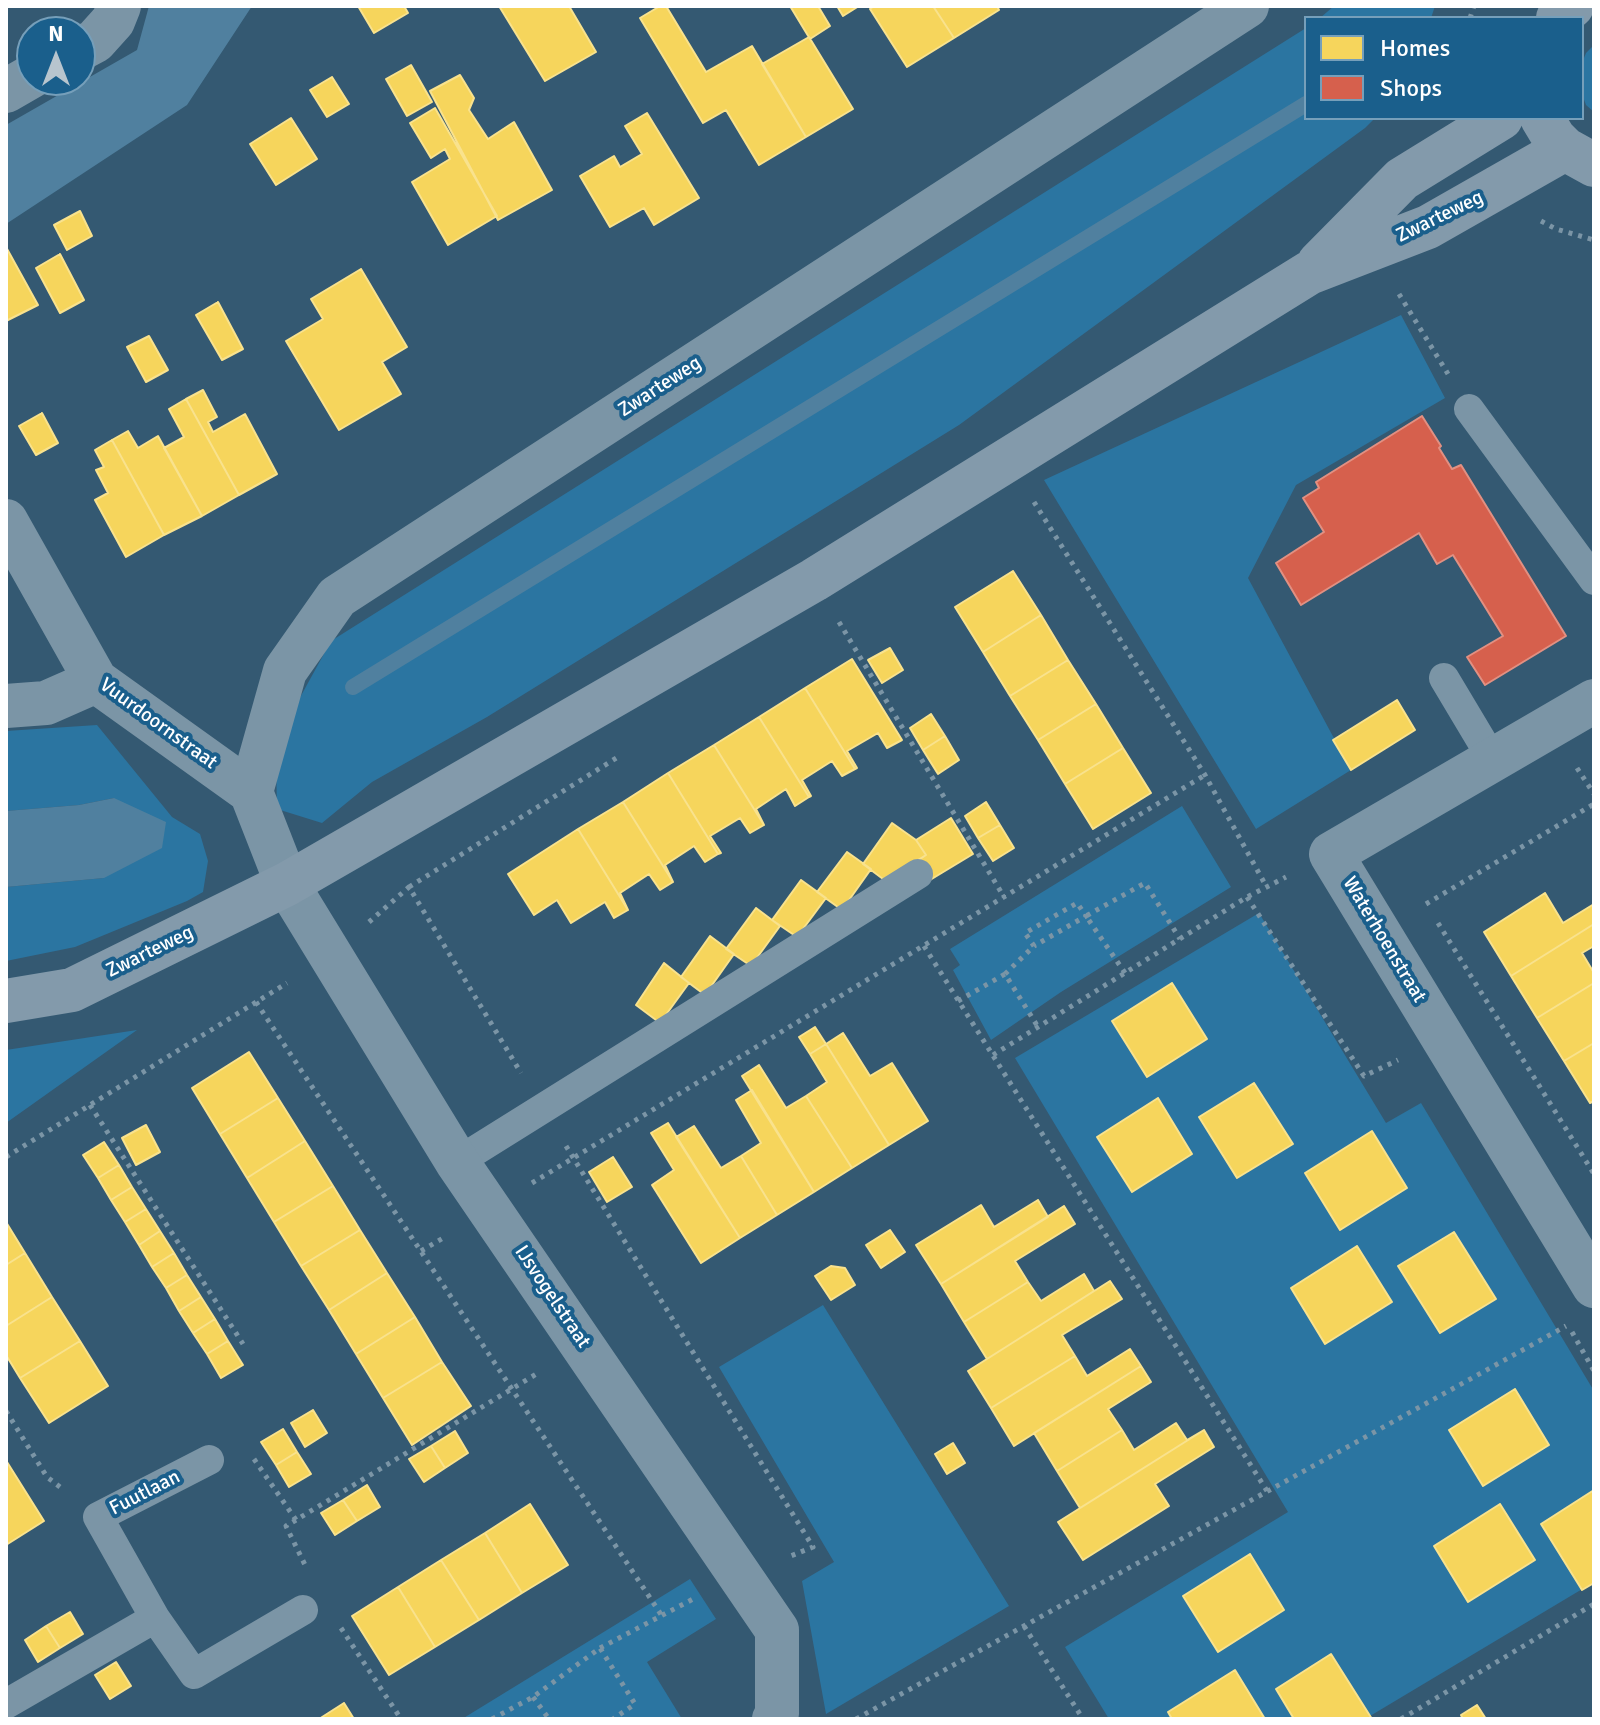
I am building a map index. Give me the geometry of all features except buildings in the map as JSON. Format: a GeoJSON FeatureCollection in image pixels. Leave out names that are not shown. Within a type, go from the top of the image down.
{"type":"FeatureCollection","features":[{"type":"Feature","properties":{"kind":"main road","name":"Zwarteweg"},"geometry":{"type":"LineString","coordinates":[[1309,273],[1402,179],[1498,120]]}},
{"type":"Feature","properties":{"kind":"main road","name":"Zwarteweg"},"geometry":{"type":"LineString","coordinates":[[6,1001],[72,990],[287,884],[814,580],[1309,273],[1428,227],[1567,144]]}},
{"type":"Feature","properties":{"kind":"street"},"geometry":{"type":"LineString","coordinates":[[96,40],[113,21],[119,6]]}},
{"type":"Feature","properties":{"kind":"street","name":"Zwarteweg"},"geometry":{"type":"LineString","coordinates":[[251,792],[285,671],[337,597],[1247,6]]}},
{"type":"Feature","properties":{"kind":"street","name":"Vuurdoornstraat"},"geometry":{"type":"LineString","coordinates":[[6,521],[96,681],[251,792]]}},
{"type":"Feature","properties":{"kind":"street"},"geometry":{"type":"LineString","coordinates":[[6,706],[46,703],[96,681]]}},
{"type":"Feature","properties":{"kind":"street","name":"Waterhoenstraat"},"geometry":{"type":"LineString","coordinates":[[1594,701],[1331,854],[1594,1286]]}},
{"type":"Feature","properties":{"kind":"street"},"geometry":{"type":"LineString","coordinates":[[251,792],[287,884]]}},
{"type":"Feature","properties":{"kind":"street","name":"IJsvogelstraat"},"geometry":{"type":"LineString","coordinates":[[287,884],[457,1162],[777,1630],[777,1714],[774,1719]]}},
{"type":"Feature","properties":{"kind":"lane"},"geometry":{"type":"LineString","coordinates":[[1469,409],[1594,580]]}},
{"type":"Feature","properties":{"kind":"lane"},"geometry":{"type":"LineString","coordinates":[[1444,678],[1493,760]]}},
{"type":"Feature","properties":{"kind":"lane"},"geometry":{"type":"LineString","coordinates":[[457,1162],[918,874]]}},
{"type":"Feature","properties":{"kind":"lane","name":"Fuutlaan"},"geometry":{"type":"LineString","coordinates":[[209,1460],[98,1517],[155,1618],[194,1674],[312,1605]]}},
{"type":"Feature","properties":{"kind":"lane"},"geometry":{"type":"LineString","coordinates":[[6,1704],[155,1618]]}},
{"type":"Feature","properties":{"kind":"path"},"geometry":{"type":"LineString","coordinates":[[1392,283],[1469,409]]}},
{"type":"Feature","properties":{"kind":"path"},"geometry":{"type":"LineString","coordinates":[[1009,460],[1205,775],[1266,886]]}},
{"type":"Feature","properties":{"kind":"path"},"geometry":{"type":"LineString","coordinates":[[814,580],[1004,897]]}},
{"type":"Feature","properties":{"kind":"path"},"geometry":{"type":"LineString","coordinates":[[491,1208],[1205,775]]}},
{"type":"Feature","properties":{"kind":"path"},"geometry":{"type":"LineString","coordinates":[[1426,904],[1594,804]]}},
{"type":"Feature","properties":{"kind":"path"},"geometry":{"type":"LineString","coordinates":[[1378,827],[1594,1174]]}},
{"type":"Feature","properties":{"kind":"path"},"geometry":{"type":"LineString","coordinates":[[993,1055],[1247,897],[1331,854]]}},
{"type":"Feature","properties":{"kind":"path"},"geometry":{"type":"LineString","coordinates":[[958,1001],[1005,974],[1034,946],[1145,883],[1180,939]]}},
{"type":"Feature","properties":{"kind":"path"},"geometry":{"type":"LineString","coordinates":[[6,1157],[330,956],[409,887],[813,1547],[740,1575],[600,1648],[533,1697],[492,1719]]}},
{"type":"Feature","properties":{"kind":"path"},"geometry":{"type":"LineString","coordinates":[[1247,897],[1364,1076],[1409,1055]]}},
{"type":"Feature","properties":{"kind":"path"},"geometry":{"type":"LineString","coordinates":[[1034,946],[1025,933],[1077,903],[1125,973]]}},
{"type":"Feature","properties":{"kind":"path"},"geometry":{"type":"LineString","coordinates":[[924,946],[1267,1491]]}},
{"type":"Feature","properties":{"kind":"path"},"geometry":{"type":"LineString","coordinates":[[1005,974],[1038,1027]]}},
{"type":"Feature","properties":{"kind":"path"},"geometry":{"type":"LineString","coordinates":[[256,1002],[662,1616]]}},
{"type":"Feature","properties":{"kind":"path"},"geometry":{"type":"LineString","coordinates":[[90,1105],[243,1344]]}},
{"type":"Feature","properties":{"kind":"path"},"geometry":{"type":"LineString","coordinates":[[856,1719],[1568,1325],[1594,1371]]}},
{"type":"Feature","properties":{"kind":"path"},"geometry":{"type":"LineString","coordinates":[[401,1719],[312,1605],[286,1526],[584,1345]]}},
{"type":"Feature","properties":{"kind":"path"},"geometry":{"type":"LineString","coordinates":[[7,1415],[47,1477],[98,1517]]}},
{"type":"Feature","properties":{"kind":"path"},"geometry":{"type":"LineString","coordinates":[[209,1460],[244,1444],[296,1520]]}},
{"type":"Feature","properties":{"kind":"path"},"geometry":{"type":"LineString","coordinates":[[1401,1719],[1594,1604]]}},
{"type":"Feature","properties":{"kind":"path"},"geometry":{"type":"LineString","coordinates":[[1024,1626],[1083,1719]]}},
{"type":"Feature","properties":{"kind":"path"},"geometry":{"type":"LineString","coordinates":[[600,1648],[635,1704],[613,1719]]}},
{"type":"Feature","properties":{"kind":"path"},"geometry":{"type":"LineString","coordinates":[[533,1697],[549,1719]]}},
{"type":"Feature","properties":{"kind":"shaded area"},"geometry":{"type":"Polygon","coordinates":[[[149,6],[252,6],[187,105],[6,224],[6,125],[57,96],[96,96],[96,73],[137,50],[149,6]]]}},
{"type":"Feature","properties":{"kind":"shaded area"},"geometry":{"type":"Polygon","coordinates":[[[1334,6],[1435,6],[1432,16],[1322,16],[1334,6]]]}},
{"type":"Feature","properties":{"kind":"shaded area"},"geometry":{"type":"Polygon","coordinates":[[[1304,29],[1304,120],[1373,120],[959,425],[487,717],[372,782],[322,823],[277,809],[276,760],[297,703],[331,641],[1304,29]]]}},
{"type":"Feature","properties":{"kind":"shaded area"},"geometry":{"type":"Polygon","coordinates":[[[1594,45],[1594,112],[1584,100],[1586,53],[1594,45]]]}},
{"type":"Feature","properties":{"kind":"shaded area"},"geometry":{"type":"Polygon","coordinates":[[[1401,315],[1445,398],[1296,485],[1248,578],[1351,770],[1256,829],[1044,480],[1401,315]]]}},
{"type":"Feature","properties":{"kind":"shaded area"},"geometry":{"type":"Polygon","coordinates":[[[97,725],[172,817],[200,834],[208,861],[203,892],[75,947],[6,961],[6,887],[104,878],[114,798],[79,805],[6,811],[6,731],[97,725]]]}},
{"type":"Feature","properties":{"kind":"shaded area"},"geometry":{"type":"Polygon","coordinates":[[[114,798],[166,822],[162,848],[104,878],[6,887],[6,811],[79,805],[114,798]]]}},
{"type":"Feature","properties":{"kind":"shaded area"},"geometry":{"type":"Polygon","coordinates":[[[1182,806],[1231,887],[1061,992],[991,1040],[953,970],[960,965],[950,949],[1182,806]]]}},
{"type":"Feature","properties":{"kind":"shaded area"},"geometry":{"type":"Polygon","coordinates":[[[1259,913],[1386,1123],[1421,1103],[1594,1391],[1594,1582],[1365,1719],[1109,1719],[1065,1647],[1288,1512],[1015,1058],[1259,913]]]}},
{"type":"Feature","properties":{"kind":"shaded area"},"geometry":{"type":"Polygon","coordinates":[[[137,1030],[6,1123],[6,1050],[137,1030]]]}},
{"type":"Feature","properties":{"kind":"shaded area"},"geometry":{"type":"Polygon","coordinates":[[[823,1305],[1009,1606],[826,1714],[802,1581],[834,1562],[719,1367],[823,1305]]]}},
{"type":"Feature","properties":{"kind":"shaded area"},"geometry":{"type":"Polygon","coordinates":[[[690,1579],[716,1619],[647,1662],[682,1719],[462,1719],[690,1579]]]}},
{"type":"Feature","properties":{"kind":"waterway"},"geometry":{"type":"LineString","coordinates":[[353,687],[1304,105]]}}]}
